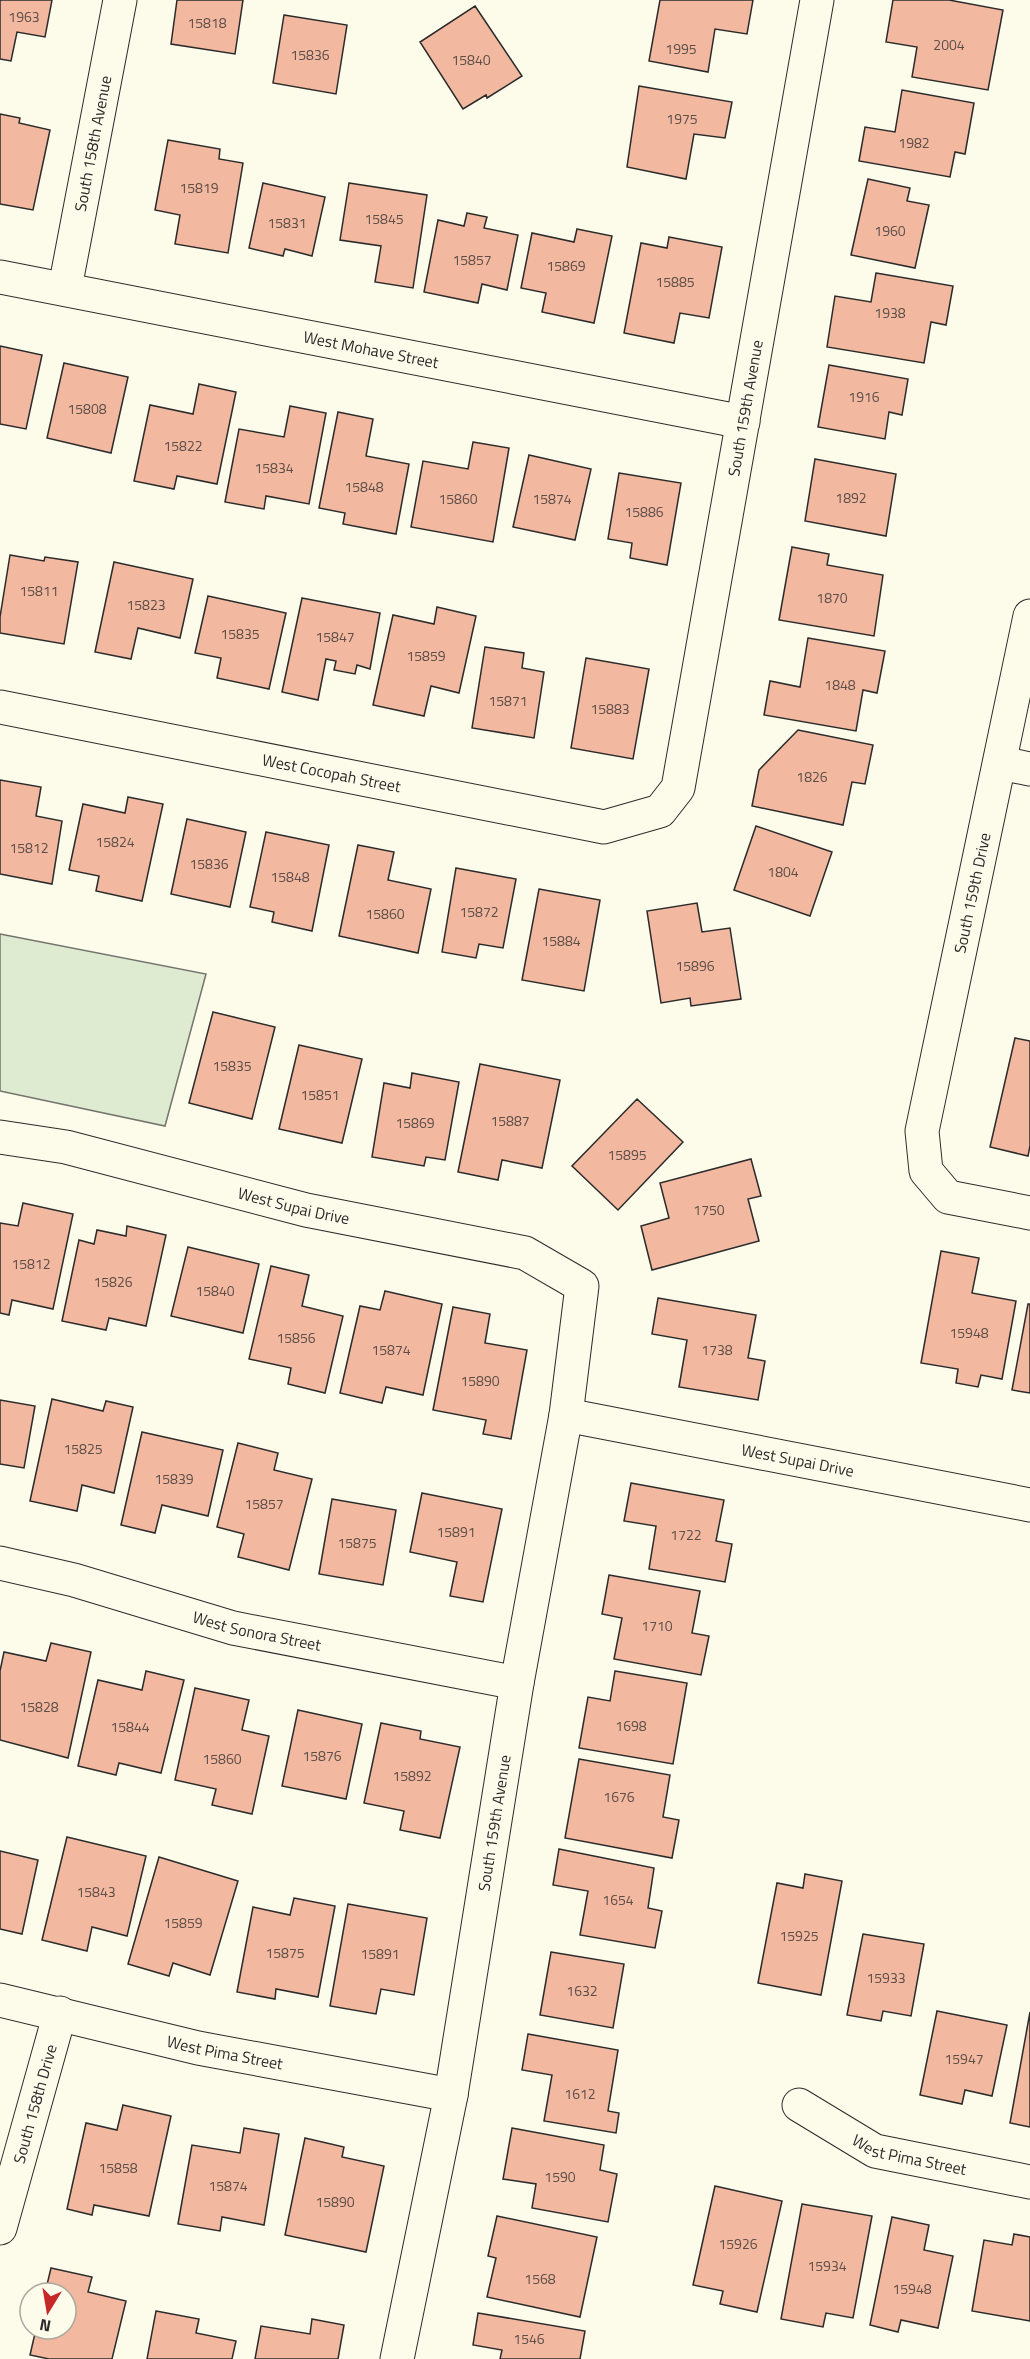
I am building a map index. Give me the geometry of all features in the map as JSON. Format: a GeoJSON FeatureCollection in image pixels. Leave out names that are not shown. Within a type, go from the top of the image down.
{"type":"FeatureCollection","features":[{"type":"Feature","properties":{"kind":"street","name":"South 158th Avenue"},"geometry":{"type":"LineString","coordinates":[[65,288],[120,0]]}},
{"type":"Feature","properties":{"kind":"street","name":"South 159th Avenue"},"geometry":{"type":"LineString","coordinates":[[660,811],[678,788],[817,0]]}},
{"type":"Feature","properties":{"kind":"street","name":"West Mohave Street"},"geometry":{"type":"LineString","coordinates":[[0,277],[743,422]]}},
{"type":"Feature","properties":{"kind":"street","name":"South 159th Drive"},"geometry":{"type":"LineString","coordinates":[[1030,616],[1015,766],[922,1131],[926,1171],[948,1197],[1030,1213]]}},
{"type":"Feature","properties":{"kind":"street","name":"West Cocopah Street"},"geometry":{"type":"LineString","coordinates":[[0,707],[604,827],[660,811]]}},
{"type":"Feature","properties":{"kind":"street","name":"West Supai Drive"},"geometry":{"type":"LineString","coordinates":[[0,1137],[66,1146],[306,1210],[525,1253],[582,1286]]}},
{"type":"Feature","properties":{"kind":"street","name":"South 159th Avenue"},"geometry":{"type":"LineString","coordinates":[[396,2359],[451,2095],[517,1683],[566,1415],[582,1286]]}},
{"type":"Feature","properties":{"kind":"street","name":"West Supai Drive"},"geometry":{"type":"LineString","coordinates":[[566,1415],[1030,1505]]}},
{"type":"Feature","properties":{"kind":"street","name":"West Sonora Street"},"geometry":{"type":"LineString","coordinates":[[0,1563],[74,1580],[233,1628],[517,1683]]}},
{"type":"Feature","properties":{"kind":"street","name":"West Pima Street"},"geometry":{"type":"LineString","coordinates":[[0,2000],[198,2048],[451,2095]]}},
{"type":"Feature","properties":{"kind":"street","name":"South 158th Drive"},"geometry":{"type":"LineString","coordinates":[[0,2228],[60,2013]]}},
{"type":"Feature","properties":{"kind":"street","name":"West Pima Street"},"geometry":{"type":"LineString","coordinates":[[799,2105],[875,2151],[1030,2182]]}},
{"type":"Feature","properties":{"kind":"green space"},"geometry":{"type":"Polygon","coordinates":[[[0,934],[206,974],[165,1126],[0,1091],[0,934]]]}},
{"type":"Feature","properties":{"kind":"building"},"geometry":{"type":"Polygon","coordinates":[[[0,0],[52,0],[45,37],[17,32],[11,61],[0,59],[0,0]]]}},
{"type":"Feature","properties":{"kind":"building"},"geometry":{"type":"Polygon","coordinates":[[[177,0],[243,0],[235,54],[171,44],[177,0]]]}},
{"type":"Feature","properties":{"kind":"building"},"geometry":{"type":"Polygon","coordinates":[[[660,0],[753,0],[747,34],[715,29],[708,72],[649,61],[660,0]]]}},
{"type":"Feature","properties":{"kind":"building"},"geometry":{"type":"Polygon","coordinates":[[[893,0],[949,0],[1003,10],[988,90],[912,77],[917,47],[886,42],[893,0]]]}},
{"type":"Feature","properties":{"kind":"building"},"geometry":{"type":"Polygon","coordinates":[[[475,6],[522,76],[487,98],[486,95],[463,109],[420,42],[475,6]]]}},
{"type":"Feature","properties":{"kind":"building"},"geometry":{"type":"Polygon","coordinates":[[[284,15],[347,25],[336,94],[273,83],[284,15]]]}},
{"type":"Feature","properties":{"kind":"building"},"geometry":{"type":"Polygon","coordinates":[[[639,86],[732,102],[725,138],[694,134],[686,179],[627,167],[639,86]]]}},
{"type":"Feature","properties":{"kind":"building"},"geometry":{"type":"Polygon","coordinates":[[[902,90],[974,103],[965,154],[955,152],[950,177],[859,161],[865,127],[895,132],[902,90]]]}},
{"type":"Feature","properties":{"kind":"building"},"geometry":{"type":"Polygon","coordinates":[[[0,114],[20,118],[19,123],[50,130],[33,210],[0,204],[0,114]]]}},
{"type":"Feature","properties":{"kind":"building"},"geometry":{"type":"Polygon","coordinates":[[[168,140],[220,149],[219,159],[243,163],[228,253],[175,244],[180,215],[155,210],[168,140]]]}},
{"type":"Feature","properties":{"kind":"building"},"geometry":{"type":"Polygon","coordinates":[[[868,179],[910,188],[907,201],[929,205],[915,268],[851,255],[868,179]]]}},
{"type":"Feature","properties":{"kind":"building"},"geometry":{"type":"Polygon","coordinates":[[[263,183],[325,197],[312,256],[285,249],[283,256],[249,248],[263,183]]]}},
{"type":"Feature","properties":{"kind":"building"},"geometry":{"type":"Polygon","coordinates":[[[349,183],[427,195],[413,288],[375,282],[381,246],[340,240],[349,183]]]}},
{"type":"Feature","properties":{"kind":"building"},"geometry":{"type":"Polygon","coordinates":[[[467,213],[487,217],[484,228],[518,235],[507,290],[482,284],[478,303],[424,292],[438,220],[464,226],[467,213]]]}},
{"type":"Feature","properties":{"kind":"building"},"geometry":{"type":"Polygon","coordinates":[[[577,229],[612,236],[594,323],[542,312],[546,293],[521,288],[532,233],[574,242],[577,229]]]}},
{"type":"Feature","properties":{"kind":"building"},"geometry":{"type":"Polygon","coordinates":[[[669,237],[722,247],[709,318],[680,313],[674,343],[624,333],[641,243],[667,248],[669,237]]]}},
{"type":"Feature","properties":{"kind":"building"},"geometry":{"type":"Polygon","coordinates":[[[876,273],[953,286],[946,325],[931,322],[924,363],[827,347],[835,296],[871,302],[876,273]]]}},
{"type":"Feature","properties":{"kind":"building"},"geometry":{"type":"Polygon","coordinates":[[[0,346],[42,355],[26,429],[0,424],[0,346]]]}},
{"type":"Feature","properties":{"kind":"building"},"geometry":{"type":"Polygon","coordinates":[[[64,363],[128,377],[111,453],[47,438],[64,363]]]}},
{"type":"Feature","properties":{"kind":"building"},"geometry":{"type":"Polygon","coordinates":[[[829,365],[908,379],[902,415],[889,412],[885,439],[818,427],[829,365]]]}},
{"type":"Feature","properties":{"kind":"building"},"geometry":{"type":"Polygon","coordinates":[[[199,384],[236,392],[217,484],[177,476],[174,489],[134,481],[150,405],[193,414],[199,384]]]}},
{"type":"Feature","properties":{"kind":"building"},"geometry":{"type":"Polygon","coordinates":[[[290,406],[326,413],[309,504],[266,496],[264,509],[225,502],[239,429],[284,437],[290,406]]]}},
{"type":"Feature","properties":{"kind":"building"},"geometry":{"type":"Polygon","coordinates":[[[338,412],[373,419],[366,456],[409,464],[396,534],[343,524],[345,513],[319,508],[338,412]]]}},
{"type":"Feature","properties":{"kind":"building"},"geometry":{"type":"Polygon","coordinates":[[[473,442],[509,448],[493,542],[411,527],[423,461],[468,469],[473,442]]]}},
{"type":"Feature","properties":{"kind":"building"},"geometry":{"type":"Polygon","coordinates":[[[529,455],[591,469],[575,540],[513,527],[529,455]]]}},
{"type":"Feature","properties":{"kind":"building"},"geometry":{"type":"Polygon","coordinates":[[[815,459],[896,474],[886,536],[805,521],[815,459]]]}},
{"type":"Feature","properties":{"kind":"building"},"geometry":{"type":"Polygon","coordinates":[[[619,473],[681,483],[667,565],[630,558],[632,543],[608,539],[619,473]]]}},
{"type":"Feature","properties":{"kind":"building"},"geometry":{"type":"Polygon","coordinates":[[[792,547],[829,554],[827,565],[883,575],[874,636],[779,620],[792,547]]]}},
{"type":"Feature","properties":{"kind":"building"},"geometry":{"type":"Polygon","coordinates":[[[10,555],[44,561],[45,557],[78,562],[64,644],[0,633],[0,617],[10,555]]]}},
{"type":"Feature","properties":{"kind":"building"},"geometry":{"type":"Polygon","coordinates":[[[114,562],[193,579],[180,638],[138,628],[131,659],[95,652],[114,562]]]}},
{"type":"Feature","properties":{"kind":"building"},"geometry":{"type":"Polygon","coordinates":[[[208,596],[286,613],[269,689],[217,678],[221,658],[195,653],[208,596]]]}},
{"type":"Feature","properties":{"kind":"building"},"geometry":{"type":"Polygon","coordinates":[[[302,598],[380,613],[370,669],[357,665],[355,674],[334,670],[336,661],[326,659],[318,700],[282,692],[302,598]]]}},
{"type":"Feature","properties":{"kind":"building"},"geometry":{"type":"Polygon","coordinates":[[[437,607],[476,616],[459,693],[431,686],[424,716],[373,705],[393,615],[434,624],[437,607]]]}},
{"type":"Feature","properties":{"kind":"building"},"geometry":{"type":"Polygon","coordinates":[[[808,638],[885,651],[877,693],[863,690],[856,731],[764,715],[770,681],[800,687],[808,638]]]}},
{"type":"Feature","properties":{"kind":"building"},"geometry":{"type":"Polygon","coordinates":[[[485,647],[524,653],[522,668],[544,672],[534,738],[472,728],[485,647]]]}},
{"type":"Feature","properties":{"kind":"building"},"geometry":{"type":"Polygon","coordinates":[[[586,658],[649,669],[633,759],[571,748],[586,658]]]}},
{"type":"Feature","properties":{"kind":"building"},"geometry":{"type":"Polygon","coordinates":[[[798,730],[873,745],[865,784],[852,782],[843,825],[752,806],[759,770],[798,730]]]}},
{"type":"Feature","properties":{"kind":"building"},"geometry":{"type":"Polygon","coordinates":[[[0,780],[41,787],[36,816],[62,821],[52,884],[0,874],[0,780]]]}},
{"type":"Feature","properties":{"kind":"building"},"geometry":{"type":"Polygon","coordinates":[[[128,797],[163,804],[142,901],[96,891],[99,876],[69,870],[83,804],[125,813],[128,797]]]}},
{"type":"Feature","properties":{"kind":"building"},"geometry":{"type":"Polygon","coordinates":[[[187,819],[246,832],[230,907],[171,894],[187,819]]]}},
{"type":"Feature","properties":{"kind":"building"},"geometry":{"type":"Polygon","coordinates":[[[756,826],[832,852],[810,916],[734,890],[756,826]]]}},
{"type":"Feature","properties":{"kind":"building"},"geometry":{"type":"Polygon","coordinates":[[[266,832],[329,845],[312,931],[272,922],[274,912],[250,907],[266,832]]]}},
{"type":"Feature","properties":{"kind":"building"},"geometry":{"type":"Polygon","coordinates":[[[358,845],[394,852],[388,880],[431,889],[418,953],[339,936],[358,845]]]}},
{"type":"Feature","properties":{"kind":"building"},"geometry":{"type":"Polygon","coordinates":[[[456,868],[516,879],[503,948],[479,944],[476,958],[442,952],[456,868]]]}},
{"type":"Feature","properties":{"kind":"building"},"geometry":{"type":"Polygon","coordinates":[[[539,889],[600,900],[584,991],[522,980],[539,889]]]}},
{"type":"Feature","properties":{"kind":"building"},"geometry":{"type":"Polygon","coordinates":[[[697,903],[702,932],[730,928],[741,999],[691,1006],[690,998],[661,1003],[647,911],[697,903]]]}},
{"type":"Feature","properties":{"kind":"building"},"geometry":{"type":"Polygon","coordinates":[[[213,1012],[275,1027],[252,1119],[189,1103],[213,1012]]]}},
{"type":"Feature","properties":{"kind":"building"},"geometry":{"type":"Polygon","coordinates":[[[1015,1038],[1030,1041],[1030,1146],[1028,1156],[990,1147],[1015,1038]]]}},
{"type":"Feature","properties":{"kind":"building"},"geometry":{"type":"Polygon","coordinates":[[[299,1045],[362,1059],[342,1143],[279,1129],[299,1045]]]}},
{"type":"Feature","properties":{"kind":"building"},"geometry":{"type":"Polygon","coordinates":[[[480,1064],[560,1080],[542,1168],[502,1160],[498,1180],[458,1172],[480,1064]]]}},
{"type":"Feature","properties":{"kind":"building"},"geometry":{"type":"Polygon","coordinates":[[[412,1073],[459,1082],[445,1160],[426,1157],[424,1166],[372,1157],[384,1083],[410,1088],[412,1073]]]}},
{"type":"Feature","properties":{"kind":"building"},"geometry":{"type":"Polygon","coordinates":[[[637,1099],[683,1142],[618,1210],[572,1166],[637,1099]]]}},
{"type":"Feature","properties":{"kind":"building"},"geometry":{"type":"Polygon","coordinates":[[[751,1159],[761,1196],[748,1199],[759,1241],[652,1270],[641,1226],[669,1218],[660,1183],[751,1159]]]}},
{"type":"Feature","properties":{"kind":"building"},"geometry":{"type":"Polygon","coordinates":[[[23,1203],[73,1214],[53,1309],[12,1300],[9,1315],[0,1313],[0,1223],[18,1226],[23,1203]]]}},
{"type":"Feature","properties":{"kind":"building"},"geometry":{"type":"Polygon","coordinates":[[[127,1226],[166,1235],[146,1326],[109,1318],[106,1330],[62,1321],[79,1240],[94,1244],[97,1230],[126,1236],[127,1226]]]}},
{"type":"Feature","properties":{"kind":"building"},"geometry":{"type":"Polygon","coordinates":[[[188,1247],[259,1264],[243,1333],[171,1316],[188,1247]]]}},
{"type":"Feature","properties":{"kind":"building"},"geometry":{"type":"Polygon","coordinates":[[[941,1251],[979,1258],[972,1293],[1016,1301],[1002,1379],[981,1375],[978,1387],[956,1383],[958,1369],[921,1363],[941,1251]]]}},
{"type":"Feature","properties":{"kind":"building"},"geometry":{"type":"Polygon","coordinates":[[[271,1266],[309,1275],[302,1306],[343,1316],[325,1393],[288,1384],[291,1368],[249,1359],[271,1266]]]}},
{"type":"Feature","properties":{"kind":"building"},"geometry":{"type":"Polygon","coordinates":[[[385,1291],[442,1304],[423,1395],[386,1387],[382,1403],[340,1393],[360,1306],[380,1310],[385,1291]]]}},
{"type":"Feature","properties":{"kind":"building"},"geometry":{"type":"Polygon","coordinates":[[[658,1298],[756,1315],[748,1358],[765,1361],[758,1400],[679,1387],[687,1340],[652,1334],[658,1298]]]}},
{"type":"Feature","properties":{"kind":"building"},"geometry":{"type":"Polygon","coordinates":[[[1028,1304],[1030,1304],[1030,1393],[1012,1390],[1028,1304]]]}},
{"type":"Feature","properties":{"kind":"building"},"geometry":{"type":"Polygon","coordinates":[[[453,1307],[490,1314],[485,1343],[527,1350],[511,1439],[483,1434],[486,1420],[433,1410],[453,1307]]]}},
{"type":"Feature","properties":{"kind":"building"},"geometry":{"type":"Polygon","coordinates":[[[52,1399],[103,1411],[106,1401],[133,1407],[114,1493],[82,1485],[77,1511],[30,1501],[52,1399]]]}},
{"type":"Feature","properties":{"kind":"building"},"geometry":{"type":"Polygon","coordinates":[[[0,1400],[35,1406],[24,1468],[0,1464],[0,1400]]]}},
{"type":"Feature","properties":{"kind":"building"},"geometry":{"type":"Polygon","coordinates":[[[142,1432],[223,1450],[208,1516],[162,1505],[155,1533],[121,1525],[142,1432]]]}},
{"type":"Feature","properties":{"kind":"building"},"geometry":{"type":"Polygon","coordinates":[[[238,1443],[278,1453],[274,1470],[312,1479],[289,1570],[238,1557],[244,1534],[217,1527],[238,1443]]]}},
{"type":"Feature","properties":{"kind":"building"},"geometry":{"type":"Polygon","coordinates":[[[631,1483],[724,1500],[716,1541],[732,1544],[725,1582],[649,1569],[656,1526],[624,1521],[631,1483]]]}},
{"type":"Feature","properties":{"kind":"building"},"geometry":{"type":"Polygon","coordinates":[[[422,1493],[502,1509],[483,1602],[450,1596],[457,1562],[410,1552],[422,1493]]]}},
{"type":"Feature","properties":{"kind":"building"},"geometry":{"type":"Polygon","coordinates":[[[332,1499],[396,1510],[383,1585],[319,1574],[332,1499]]]}},
{"type":"Feature","properties":{"kind":"building"},"geometry":{"type":"Polygon","coordinates":[[[609,1575],[700,1591],[692,1633],[709,1636],[701,1675],[614,1659],[622,1618],[602,1614],[609,1575]]]}},
{"type":"Feature","properties":{"kind":"building"},"geometry":{"type":"Polygon","coordinates":[[[51,1643],[91,1652],[68,1758],[0,1740],[0,1671],[4,1652],[46,1661],[51,1643]]]}},
{"type":"Feature","properties":{"kind":"building"},"geometry":{"type":"Polygon","coordinates":[[[146,1671],[184,1680],[161,1773],[119,1763],[116,1775],[78,1766],[98,1680],[142,1690],[146,1671]]]}},
{"type":"Feature","properties":{"kind":"building"},"geometry":{"type":"Polygon","coordinates":[[[615,1671],[687,1683],[673,1764],[579,1748],[588,1697],[610,1701],[615,1671]]]}},
{"type":"Feature","properties":{"kind":"building"},"geometry":{"type":"Polygon","coordinates":[[[195,1688],[249,1700],[242,1730],[269,1736],[252,1814],[212,1805],[216,1789],[175,1780],[195,1688]]]}},
{"type":"Feature","properties":{"kind":"building"},"geometry":{"type":"Polygon","coordinates":[[[298,1710],[362,1724],[346,1799],[282,1786],[298,1710]]]}},
{"type":"Feature","properties":{"kind":"building"},"geometry":{"type":"Polygon","coordinates":[[[381,1723],[421,1731],[420,1739],[460,1747],[440,1838],[400,1830],[404,1811],[364,1803],[381,1723]]]}},
{"type":"Feature","properties":{"kind":"building"},"geometry":{"type":"Polygon","coordinates":[[[579,1759],[670,1775],[663,1817],[679,1820],[672,1858],[565,1838],[579,1759]]]}},
{"type":"Feature","properties":{"kind":"building"},"geometry":{"type":"Polygon","coordinates":[[[67,1837],[146,1856],[127,1936],[92,1927],[87,1951],[42,1940],[67,1837]]]}},
{"type":"Feature","properties":{"kind":"building"},"geometry":{"type":"Polygon","coordinates":[[[559,1849],[654,1868],[648,1908],[662,1911],[655,1948],[580,1935],[588,1891],[553,1885],[559,1849]]]}},
{"type":"Feature","properties":{"kind":"building"},"geometry":{"type":"Polygon","coordinates":[[[0,1851],[38,1860],[22,1934],[0,1929],[0,1851]]]}},
{"type":"Feature","properties":{"kind":"building"},"geometry":{"type":"Polygon","coordinates":[[[159,1857],[238,1881],[210,1975],[173,1963],[169,1976],[128,1964],[159,1857]]]}},
{"type":"Feature","properties":{"kind":"building"},"geometry":{"type":"Polygon","coordinates":[[[805,1874],[842,1881],[821,1995],[758,1983],[777,1883],[803,1888],[805,1874]]]}},
{"type":"Feature","properties":{"kind":"building"},"geometry":{"type":"Polygon","coordinates":[[[294,1898],[335,1906],[318,1997],[276,1989],[275,1999],[237,1992],[253,1907],[290,1915],[294,1898]]]}},
{"type":"Feature","properties":{"kind":"building"},"geometry":{"type":"Polygon","coordinates":[[[348,1904],[427,1918],[414,1995],[381,1989],[376,2014],[330,2006],[348,1904]]]}},
{"type":"Feature","properties":{"kind":"building"},"geometry":{"type":"Polygon","coordinates":[[[863,1934],[924,1944],[911,2016],[883,2011],[881,2021],[847,2015],[863,1934]]]}},
{"type":"Feature","properties":{"kind":"building"},"geometry":{"type":"Polygon","coordinates":[[[551,1952],[624,1964],[613,2028],[540,2015],[551,1952]]]}},
{"type":"Feature","properties":{"kind":"building"},"geometry":{"type":"Polygon","coordinates":[[[937,2011],[1007,2025],[992,2096],[965,2090],[962,2104],[920,2095],[937,2011]]]}},
{"type":"Feature","properties":{"kind":"building"},"geometry":{"type":"Polygon","coordinates":[[[1030,2012],[1030,2127],[1010,2123],[1030,2012]]]}},
{"type":"Feature","properties":{"kind":"building"},"geometry":{"type":"Polygon","coordinates":[[[528,2034],[618,2050],[608,2111],[619,2113],[616,2133],[544,2121],[552,2075],[522,2070],[528,2034]]]}},
{"type":"Feature","properties":{"kind":"building"},"geometry":{"type":"Polygon","coordinates":[[[123,2105],[171,2116],[149,2216],[94,2205],[92,2215],[67,2209],[86,2123],[117,2130],[123,2105]]]}},
{"type":"Feature","properties":{"kind":"building"},"geometry":{"type":"Polygon","coordinates":[[[244,2128],[279,2134],[264,2225],[222,2217],[220,2231],[178,2224],[192,2145],[240,2153],[244,2128]]]}},
{"type":"Feature","properties":{"kind":"building"},"geometry":{"type":"Polygon","coordinates":[[[512,2128],[604,2145],[600,2170],[617,2174],[608,2222],[532,2208],[536,2184],[503,2179],[512,2128]]]}},
{"type":"Feature","properties":{"kind":"building"},"geometry":{"type":"Polygon","coordinates":[[[305,2138],[344,2147],[342,2157],[384,2166],[366,2252],[285,2235],[305,2138]]]}},
{"type":"Feature","properties":{"kind":"building"},"geometry":{"type":"Polygon","coordinates":[[[715,2186],[782,2201],[757,2312],[720,2304],[723,2291],[693,2285],[715,2186]]]}},
{"type":"Feature","properties":{"kind":"building"},"geometry":{"type":"Polygon","coordinates":[[[802,2204],[872,2216],[853,2318],[826,2313],[823,2327],[781,2319],[802,2204]]]}},
{"type":"Feature","properties":{"kind":"building"},"geometry":{"type":"Polygon","coordinates":[[[497,2216],[597,2237],[580,2317],[487,2297],[496,2258],[488,2256],[497,2216]]]}},
{"type":"Feature","properties":{"kind":"building"},"geometry":{"type":"Polygon","coordinates":[[[892,2217],[929,2225],[924,2250],[953,2256],[938,2328],[901,2320],[898,2332],[870,2325],[892,2217]]]}},
{"type":"Feature","properties":{"kind":"building"},"geometry":{"type":"Polygon","coordinates":[[[1014,2234],[1030,2237],[1030,2321],[972,2311],[984,2240],[1012,2245],[1014,2234]]]}},
{"type":"Feature","properties":{"kind":"building"},"geometry":{"type":"Polygon","coordinates":[[[51,2268],[92,2277],[88,2292],[126,2301],[112,2359],[49,2359],[30,2355],[33,2341],[78,2341],[78,2281],[48,2281],[51,2268]]]}},
{"type":"Feature","properties":{"kind":"building"},"geometry":{"type":"Polygon","coordinates":[[[156,2311],[199,2319],[196,2333],[236,2341],[232,2359],[147,2359],[156,2311]]]}},
{"type":"Feature","properties":{"kind":"building"},"geometry":{"type":"Polygon","coordinates":[[[478,2313],[585,2331],[580,2359],[500,2359],[502,2350],[473,2345],[478,2313]]]}},
{"type":"Feature","properties":{"kind":"building"},"geometry":{"type":"Polygon","coordinates":[[[312,2319],[344,2325],[338,2359],[255,2359],[261,2326],[310,2334],[312,2319]]]}}]}
